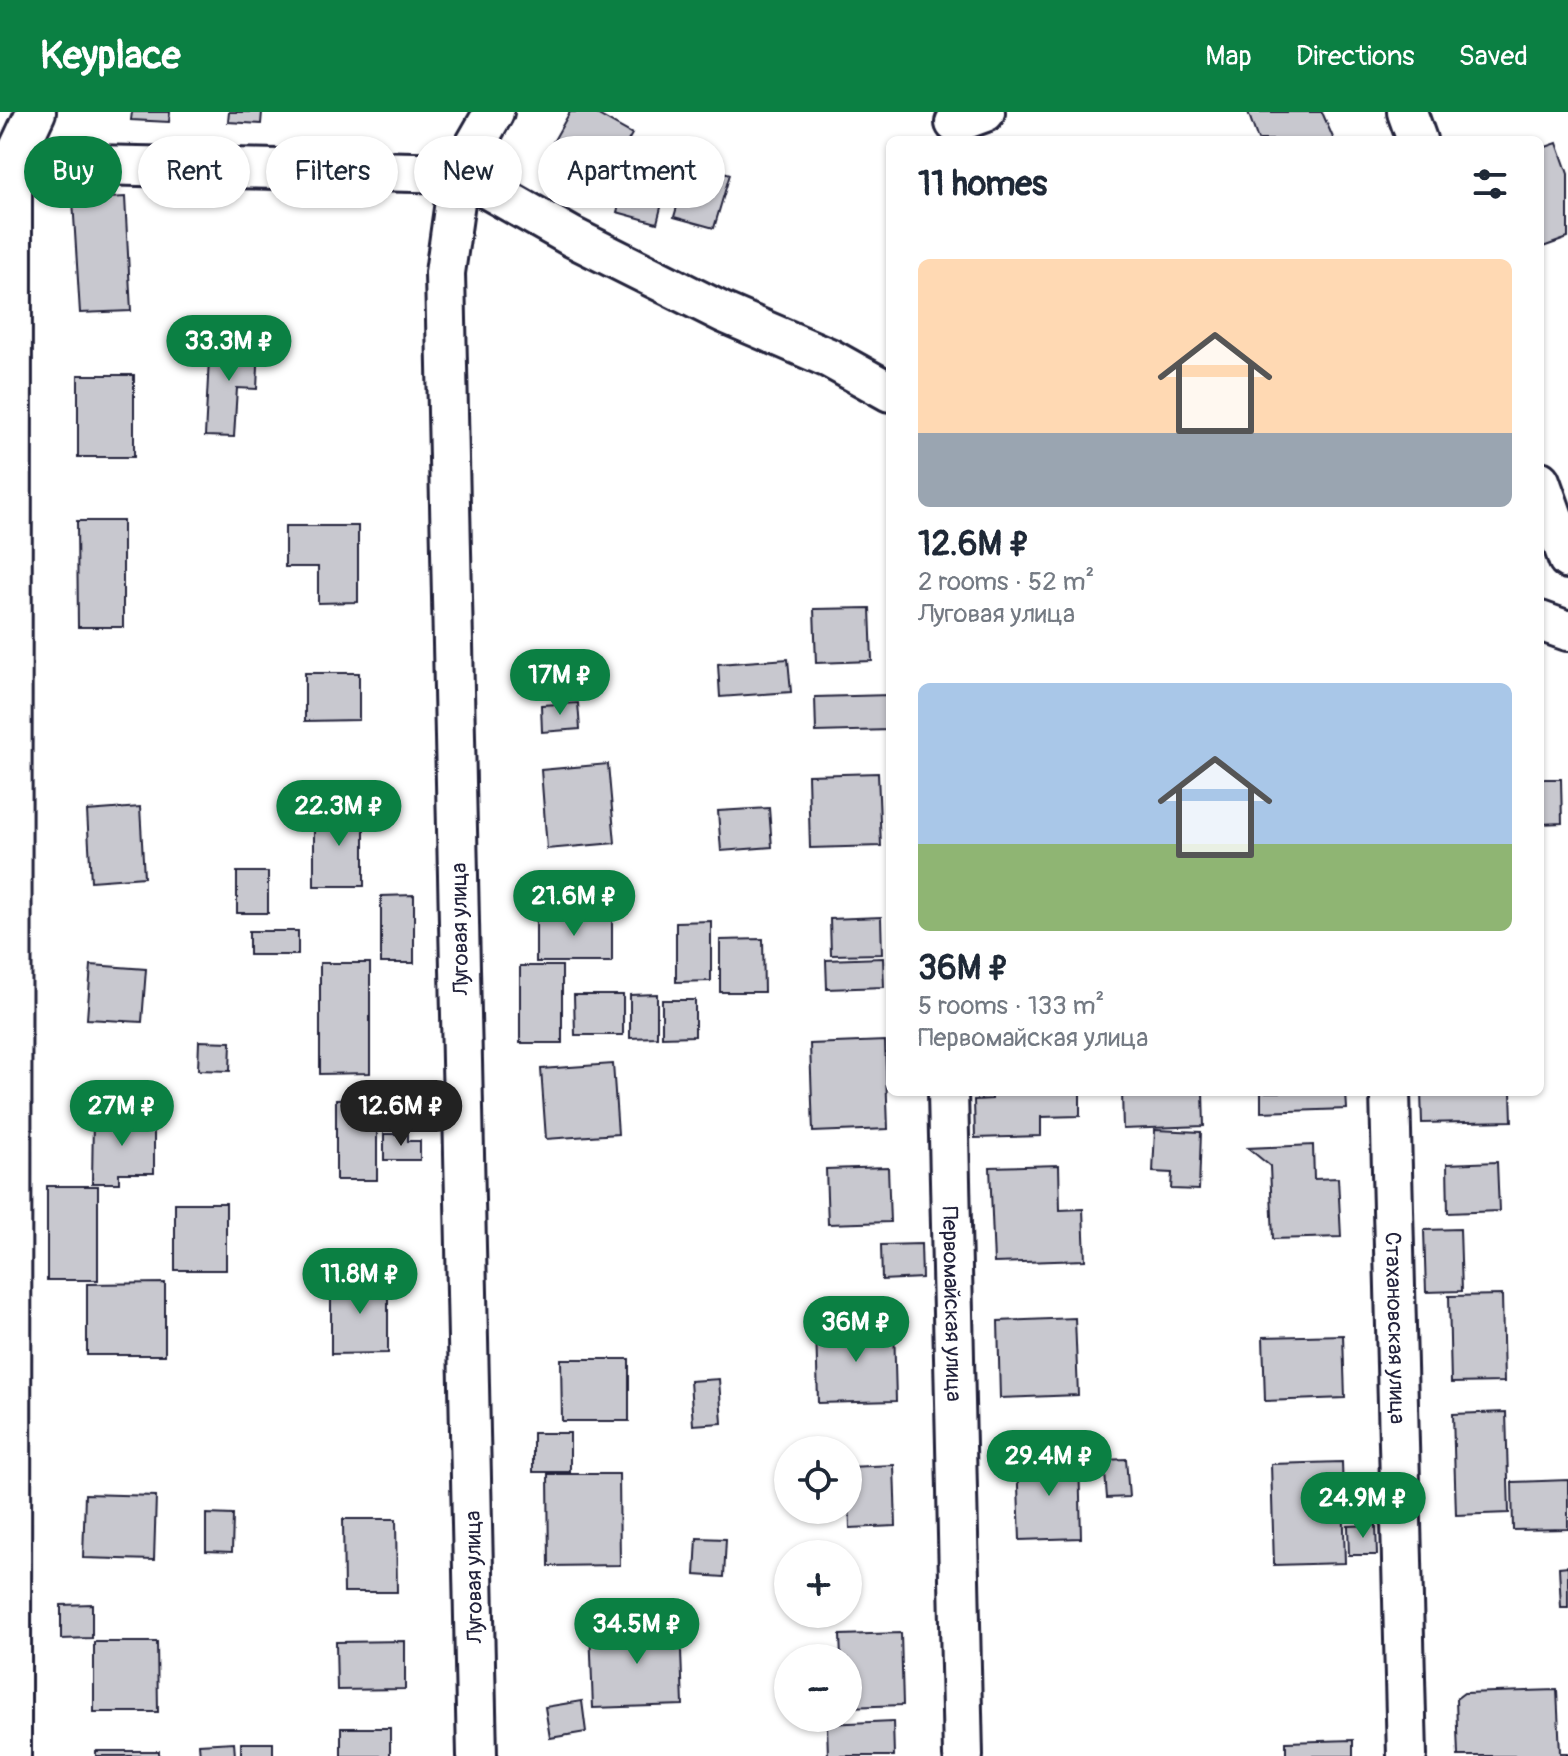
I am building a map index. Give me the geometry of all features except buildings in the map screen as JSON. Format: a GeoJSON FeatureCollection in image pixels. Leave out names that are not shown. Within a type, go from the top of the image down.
{"type":"FeatureCollection","features":[{"type":"Feature","properties":{"kind":"street"},"geometry":{"type":"LineString","coordinates":[[11,1756],[6,163],[36,112]]}},
{"type":"Feature","properties":{"kind":"street","name":"Луговая улица"},"geometry":{"type":"LineString","coordinates":[[480,136],[494,112]]}},
{"type":"Feature","properties":{"kind":"street"},"geometry":{"type":"LineString","coordinates":[[1407,112],[1416,136]]}},
{"type":"Feature","properties":{"kind":"street"},"geometry":{"type":"LineString","coordinates":[[6,163],[414,172]]}},
{"type":"Feature","properties":{"kind":"street","name":"Луговая улица"},"geometry":{"type":"LineString","coordinates":[[454,208],[445,273],[477,1756]]}},
{"type":"Feature","properties":{"kind":"street"},"geometry":{"type":"LineString","coordinates":[[521,208],[724,313],[829,358],[886,390]]}},
{"type":"Feature","properties":{"kind":"street"},"geometry":{"type":"LineString","coordinates":[[1544,492],[1568,559]]}},
{"type":"Feature","properties":{"kind":"street"},"geometry":{"type":"LineString","coordinates":[[1544,622],[1568,631]]}},
{"type":"Feature","properties":{"kind":"street","name":"Первомайская улица"},"geometry":{"type":"LineString","coordinates":[[948,1096],[963,1756]]}},
{"type":"Feature","properties":{"kind":"street","name":"Стахановская улица"},"geometry":{"type":"LineString","coordinates":[[1390,1096],[1407,1756]]}}]}
